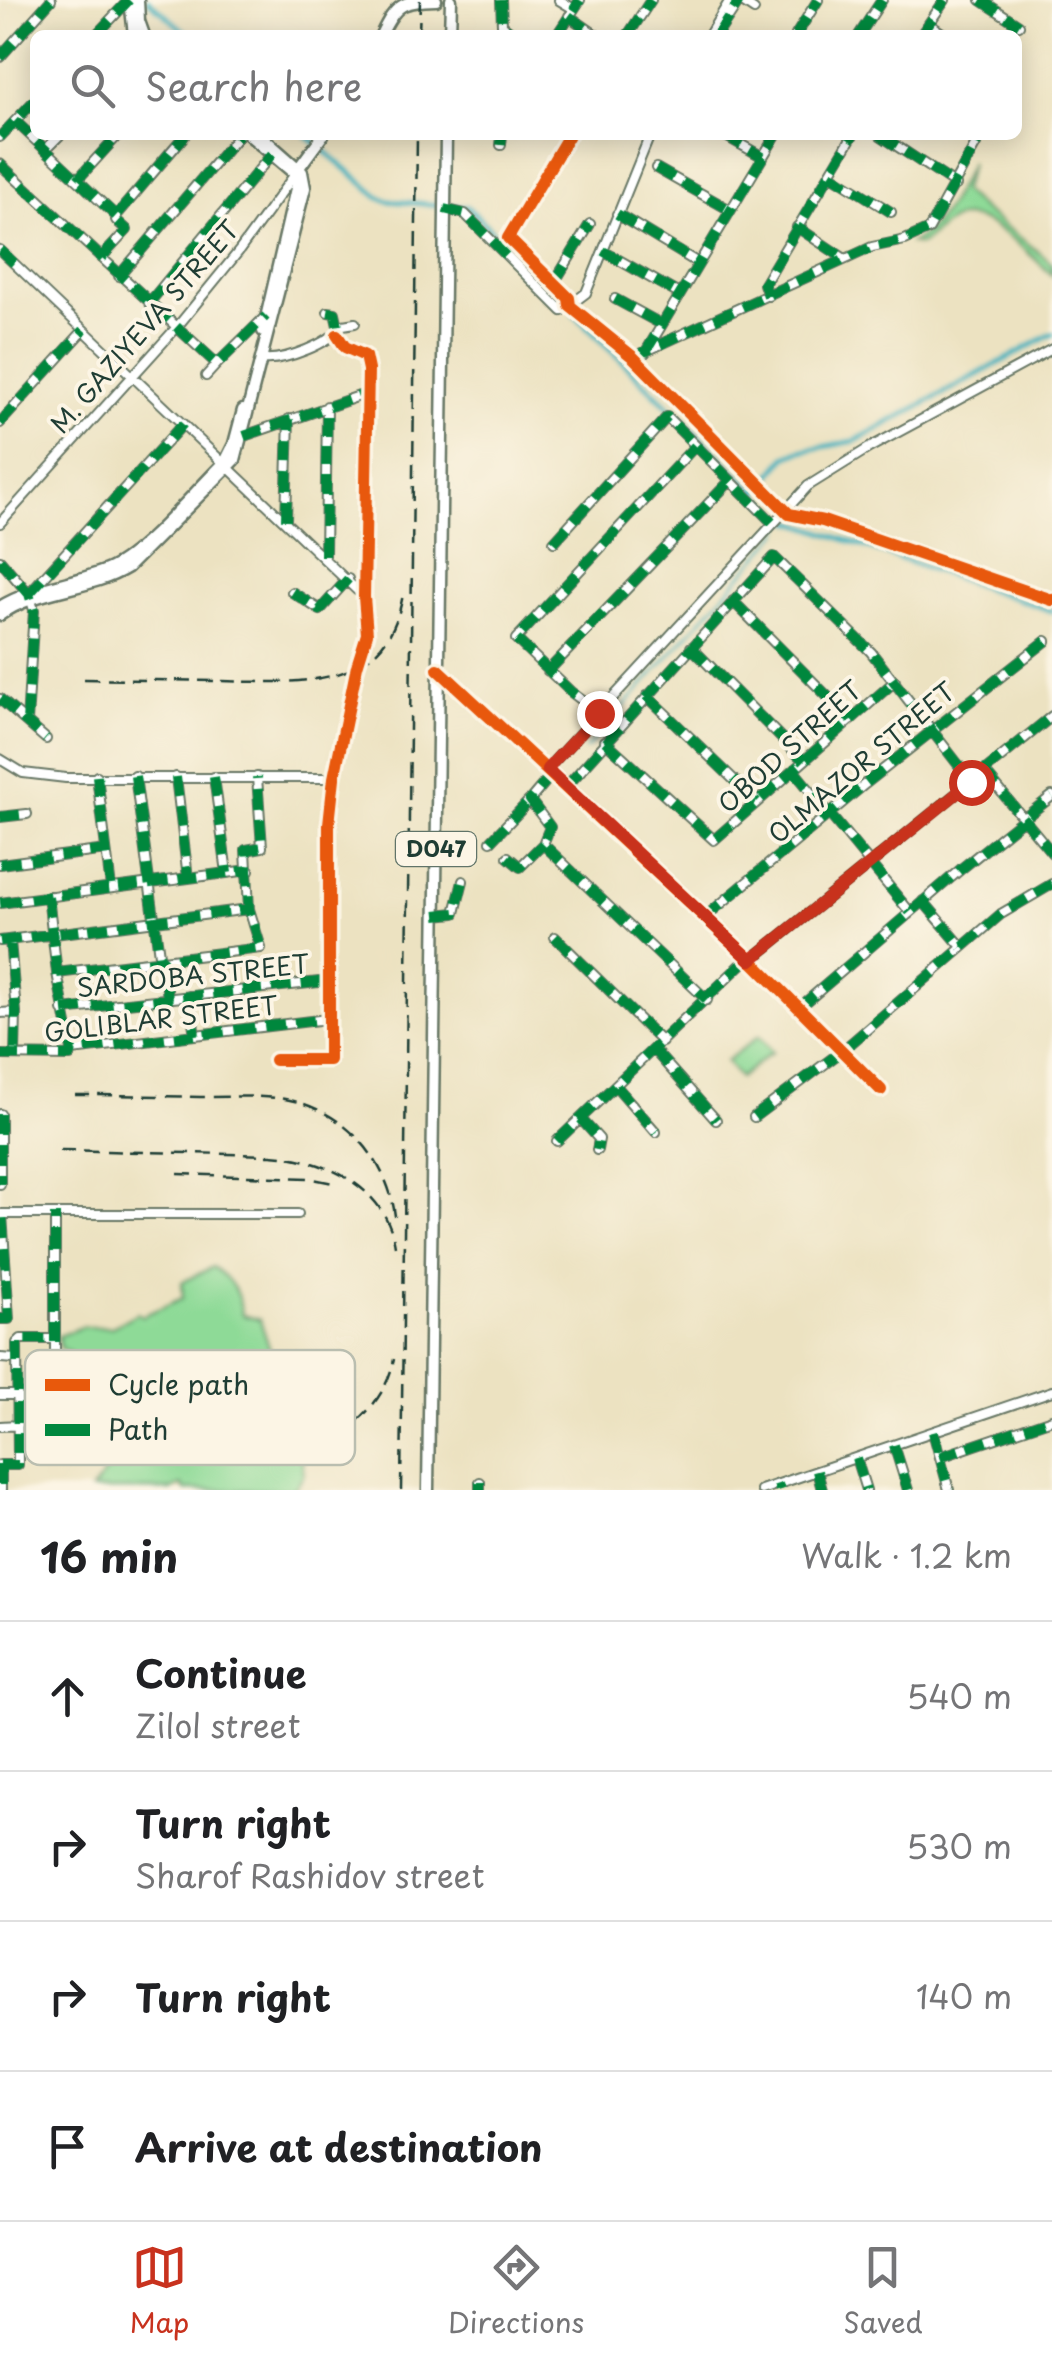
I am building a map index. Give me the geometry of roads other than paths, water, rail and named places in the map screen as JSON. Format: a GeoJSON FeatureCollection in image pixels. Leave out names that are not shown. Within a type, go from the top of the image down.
{"type":"FeatureCollection","features":[{"type":"Feature","properties":{"kind":"main road"},"geometry":{"type":"LineString","coordinates":[[384,30],[402,4],[433,0],[444,7],[450,18]]}},
{"type":"Feature","properties":{"kind":"main road"},"geometry":{"type":"LineString","coordinates":[[450,30],[451,0]]}},
{"type":"Feature","properties":{"kind":"main road"},"geometry":{"type":"LineString","coordinates":[[134,1],[134,30]]}},
{"type":"Feature","properties":{"kind":"main road"},"geometry":{"type":"LineString","coordinates":[[134,1],[142,30]]}},
{"type":"Feature","properties":{"kind":"main road"},"geometry":{"type":"LineString","coordinates":[[0,606],[109,577],[128,567],[228,464],[244,436],[305,188],[304,176],[255,140]]}},
{"type":"Feature","properties":{"kind":"main road"},"geometry":{"type":"LineString","coordinates":[[228,464],[296,193],[297,171],[265,140]]}},
{"type":"Feature","properties":{"kind":"main road","name":"M. GAZIYEVA STREET"},"geometry":{"type":"LineString","coordinates":[[297,171],[319,140]]}},
{"type":"Feature","properties":{"kind":"main road","name":"D047"},"geometry":{"type":"LineString","coordinates":[[428,1490],[446,140]]}},
{"type":"Feature","properties":{"kind":"main road"},"geometry":{"type":"LineString","coordinates":[[0,615],[30,597]]}},
{"type":"Feature","properties":{"kind":"street"},"geometry":{"type":"LineString","coordinates":[[0,58],[51,0]]}},
{"type":"Feature","properties":{"kind":"street"},"geometry":{"type":"LineString","coordinates":[[502,0],[502,25],[508,30]]}},
{"type":"Feature","properties":{"kind":"street"},"geometry":{"type":"LineString","coordinates":[[559,0],[591,30]]}},
{"type":"Feature","properties":{"kind":"street"},"geometry":{"type":"LineString","coordinates":[[560,30],[580,0]]}},
{"type":"Feature","properties":{"kind":"street"},"geometry":{"type":"LineString","coordinates":[[631,30],[651,0]]}},
{"type":"Feature","properties":{"kind":"street"},"geometry":{"type":"LineString","coordinates":[[715,30],[730,0]]}},
{"type":"Feature","properties":{"kind":"street"},"geometry":{"type":"LineString","coordinates":[[717,30],[739,0],[754,10]]}},
{"type":"Feature","properties":{"kind":"street"},"geometry":{"type":"LineString","coordinates":[[799,30],[818,0]]}},
{"type":"Feature","properties":{"kind":"street"},"geometry":{"type":"LineString","coordinates":[[861,30],[882,0]]}},
{"type":"Feature","properties":{"kind":"street"},"geometry":{"type":"LineString","coordinates":[[981,0],[1019,25]]}},
{"type":"Feature","properties":{"kind":"street"},"geometry":{"type":"LineString","coordinates":[[102,30],[134,1]]}},
{"type":"Feature","properties":{"kind":"street"},"geometry":{"type":"LineString","coordinates":[[925,30],[943,1]]}},
{"type":"Feature","properties":{"kind":"street"},"geometry":{"type":"LineString","coordinates":[[929,24],[938,30]]}},
{"type":"Feature","properties":{"kind":"street"},"geometry":{"type":"LineString","coordinates":[[0,40],[9,47]]}},
{"type":"Feature","properties":{"kind":"street"},"geometry":{"type":"LineString","coordinates":[[0,137],[30,105]]}},
{"type":"Feature","properties":{"kind":"street"},"geometry":{"type":"LineString","coordinates":[[15,121],[30,135]]}},
{"type":"Feature","properties":{"kind":"street"},"geometry":{"type":"LineString","coordinates":[[35,140],[126,230],[101,258]]}},
{"type":"Feature","properties":{"kind":"street"},"geometry":{"type":"LineString","coordinates":[[46,150],[55,140]]}},
{"type":"Feature","properties":{"kind":"street"},"geometry":{"type":"LineString","coordinates":[[78,179],[113,140]]}},
{"type":"Feature","properties":{"kind":"street"},"geometry":{"type":"LineString","coordinates":[[116,216],[182,140]]}},
{"type":"Feature","properties":{"kind":"street"},"geometry":{"type":"LineString","coordinates":[[119,276],[235,140]]}},
{"type":"Feature","properties":{"kind":"street"},"geometry":{"type":"LineString","coordinates":[[502,140],[502,146]]}},
{"type":"Feature","properties":{"kind":"street"},"geometry":{"type":"LineString","coordinates":[[566,140],[508,238],[569,298],[566,308]]}},
{"type":"Feature","properties":{"kind":"street"},"geometry":{"type":"LineString","coordinates":[[566,308],[586,293],[648,140]]}},
{"type":"Feature","properties":{"kind":"street"},"geometry":{"type":"LineString","coordinates":[[733,140],[763,157]]}},
{"type":"Feature","properties":{"kind":"street"},"geometry":{"type":"LineString","coordinates":[[644,352],[773,140]]}},
{"type":"Feature","properties":{"kind":"street"},"geometry":{"type":"LineString","coordinates":[[768,296],[764,284],[850,140]]}},
{"type":"Feature","properties":{"kind":"street"},"geometry":{"type":"LineString","coordinates":[[887,140],[956,186]]}},
{"type":"Feature","properties":{"kind":"street"},"geometry":{"type":"LineString","coordinates":[[633,357],[846,259],[930,229],[978,140]]}},
{"type":"Feature","properties":{"kind":"street"},"geometry":{"type":"LineString","coordinates":[[149,303],[272,154]]}},
{"type":"Feature","properties":{"kind":"street"},"geometry":{"type":"LineString","coordinates":[[0,164],[217,364]]}},
{"type":"Feature","properties":{"kind":"street"},"geometry":{"type":"LineString","coordinates":[[656,168],[730,210]]}},
{"type":"Feature","properties":{"kind":"street","name":"M. GAZIYEVA STREET"},"geometry":{"type":"LineString","coordinates":[[0,523],[178,326],[297,171]]}},
{"type":"Feature","properties":{"kind":"street"},"geometry":{"type":"LineString","coordinates":[[830,174],[890,212]]}},
{"type":"Feature","properties":{"kind":"street"},"geometry":{"type":"LineString","coordinates":[[444,204],[465,214],[566,308],[577,309],[588,324],[633,357],[785,510],[799,518],[822,521],[1052,600]]}},
{"type":"Feature","properties":{"kind":"street"},"geometry":{"type":"LineString","coordinates":[[617,214],[698,262]]}},
{"type":"Feature","properties":{"kind":"street"},"geometry":{"type":"LineString","coordinates":[[554,283],[590,224]]}},
{"type":"Feature","properties":{"kind":"street"},"geometry":{"type":"LineString","coordinates":[[797,227],[846,259]]}},
{"type":"Feature","properties":{"kind":"street"},"geometry":{"type":"LineString","coordinates":[[0,250],[364,597]]}},
{"type":"Feature","properties":{"kind":"street"},"geometry":{"type":"LineString","coordinates":[[602,252],[679,294]]}},
{"type":"Feature","properties":{"kind":"street"},"geometry":{"type":"LineString","coordinates":[[0,263],[14,263]]}},
{"type":"Feature","properties":{"kind":"street"},"geometry":{"type":"LineString","coordinates":[[615,299],[661,324]]}},
{"type":"Feature","properties":{"kind":"street"},"geometry":{"type":"LineString","coordinates":[[274,1060],[328,1060],[329,824],[334,778],[367,634],[365,356],[345,346],[335,313],[328,312]]}},
{"type":"Feature","properties":{"kind":"street"},"geometry":{"type":"LineString","coordinates":[[206,376],[266,316]]}},
{"type":"Feature","properties":{"kind":"street"},"geometry":{"type":"LineString","coordinates":[[263,359],[276,360],[338,333],[343,325],[355,323]]}},
{"type":"Feature","properties":{"kind":"street"},"geometry":{"type":"LineString","coordinates":[[0,423],[84,330]]}},
{"type":"Feature","properties":{"kind":"street"},"geometry":{"type":"LineString","coordinates":[[491,841],[530,800],[599,713],[772,522],[826,473],[1052,350]]}},
{"type":"Feature","properties":{"kind":"street"},"geometry":{"type":"LineString","coordinates":[[244,436],[368,393]]}},
{"type":"Feature","properties":{"kind":"street"},"geometry":{"type":"LineString","coordinates":[[324,556],[327,406]]}},
{"type":"Feature","properties":{"kind":"street"},"geometry":{"type":"LineString","coordinates":[[554,542],[666,418],[772,522]]}},
{"type":"Feature","properties":{"kind":"street"},"geometry":{"type":"LineString","coordinates":[[286,520],[289,420]]}},
{"type":"Feature","properties":{"kind":"street"},"geometry":{"type":"LineString","coordinates":[[30,597],[184,424]]}},
{"type":"Feature","properties":{"kind":"street"},"geometry":{"type":"LineString","coordinates":[[599,713],[548,672],[516,639],[696,446]]}},
{"type":"Feature","properties":{"kind":"street"},"geometry":{"type":"LineString","coordinates":[[548,672],[730,481]]}},
{"type":"Feature","properties":{"kind":"street"},"geometry":{"type":"LineString","coordinates":[[566,787],[774,557],[895,680],[971,782]]}},
{"type":"Feature","properties":{"kind":"street"},"geometry":{"type":"LineString","coordinates":[[0,560],[30,597],[34,610],[26,722]]}},
{"type":"Feature","properties":{"kind":"street"},"geometry":{"type":"LineString","coordinates":[[292,592],[320,610],[348,579]]}},
{"type":"Feature","properties":{"kind":"street"},"geometry":{"type":"LineString","coordinates":[[733,601],[851,720]]}},
{"type":"Feature","properties":{"kind":"street","name":"OLMAZOR STREET"},"geometry":{"type":"LineString","coordinates":[[706,918],[932,730],[1046,641]]}},
{"type":"Feature","properties":{"kind":"street"},"geometry":{"type":"LineString","coordinates":[[691,647],[804,761]]}},
{"type":"Feature","properties":{"kind":"street"},"geometry":{"type":"LineString","coordinates":[[438,668],[750,959],[881,1090]]}},
{"type":"Feature","properties":{"kind":"street","name":"OBOD STREET"},"geometry":{"type":"LineString","coordinates":[[604,742],[710,840],[718,838],[895,680]]}},
{"type":"Feature","properties":{"kind":"street"},"geometry":{"type":"LineString","coordinates":[[647,696],[757,802]]}},
{"type":"Feature","properties":{"kind":"street"},"geometry":{"type":"LineString","coordinates":[[0,698],[46,739]]}},
{"type":"Feature","properties":{"kind":"street"},"geometry":{"type":"LineString","coordinates":[[557,1141],[750,959],[1052,716]]}},
{"type":"Feature","properties":{"kind":"street"},"geometry":{"type":"LineString","coordinates":[[0,759],[13,770],[35,776],[334,778]]}},
{"type":"Feature","properties":{"kind":"street"},"geometry":{"type":"LineString","coordinates":[[984,770],[1052,853]]}},
{"type":"Feature","properties":{"kind":"street"},"geometry":{"type":"LineString","coordinates":[[794,771],[910,912]]}},
{"type":"Feature","properties":{"kind":"street"},"geometry":{"type":"LineString","coordinates":[[97,776],[111,888]]}},
{"type":"Feature","properties":{"kind":"street"},"geometry":{"type":"LineString","coordinates":[[136,776],[168,999]]}},
{"type":"Feature","properties":{"kind":"street"},"geometry":{"type":"LineString","coordinates":[[176,777],[188,878]]}},
{"type":"Feature","properties":{"kind":"street"},"geometry":{"type":"LineString","coordinates":[[214,777],[227,873]]}},
{"type":"Feature","properties":{"kind":"street"},"geometry":{"type":"LineString","coordinates":[[57,973],[261,948],[249,909],[246,850],[262,848],[257,778]]}},
{"type":"Feature","properties":{"kind":"street"},"geometry":{"type":"LineString","coordinates":[[799,1008],[1052,796]]}},
{"type":"Feature","properties":{"kind":"street"},"geometry":{"type":"LineString","coordinates":[[508,857],[520,867],[550,832],[530,800]]}},
{"type":"Feature","properties":{"kind":"street"},"geometry":{"type":"LineString","coordinates":[[0,817],[26,814]]}},
{"type":"Feature","properties":{"kind":"street"},"geometry":{"type":"LineString","coordinates":[[543,844],[707,1000]]}},
{"type":"Feature","properties":{"kind":"street"},"geometry":{"type":"LineString","coordinates":[[0,864],[106,850]]}},
{"type":"Feature","properties":{"kind":"street"},"geometry":{"type":"LineString","coordinates":[[0,904],[249,870]]}},
{"type":"Feature","properties":{"kind":"street"},"geometry":{"type":"LineString","coordinates":[[436,915],[456,912],[463,881]]}},
{"type":"Feature","properties":{"kind":"street"},"geometry":{"type":"LineString","coordinates":[[754,1117],[842,1051],[1001,914],[1052,884]]}},
{"type":"Feature","properties":{"kind":"street"},"geometry":{"type":"LineString","coordinates":[[48,896],[72,1050]]}},
{"type":"Feature","properties":{"kind":"street"},"geometry":{"type":"LineString","coordinates":[[924,901],[962,947]]}},
{"type":"Feature","properties":{"kind":"street"},"geometry":{"type":"LineString","coordinates":[[15,1055],[13,976],[5,940],[249,909]]}},
{"type":"Feature","properties":{"kind":"street"},"geometry":{"type":"LineString","coordinates":[[555,937],[662,1042]]}},
{"type":"Feature","properties":{"kind":"street"},"geometry":{"type":"LineString","coordinates":[[0,976],[13,976]]}},
{"type":"Feature","properties":{"kind":"street","name":"SARDOBA STREET"},"geometry":{"type":"LineString","coordinates":[[63,1010],[328,981]]}},
{"type":"Feature","properties":{"kind":"street"},"geometry":{"type":"LineString","coordinates":[[190,996],[195,1035]]}},
{"type":"Feature","properties":{"kind":"street"},"geometry":{"type":"LineString","coordinates":[[0,1013],[16,1012]]}},
{"type":"Feature","properties":{"kind":"street","name":"GOLIBLAR STREET"},"geometry":{"type":"LineString","coordinates":[[0,1056],[70,1056],[72,1050],[327,1018]]}},
{"type":"Feature","properties":{"kind":"street"},"geometry":{"type":"LineString","coordinates":[[654,1050],[716,1120]]}},
{"type":"Feature","properties":{"kind":"street"},"geometry":{"type":"LineString","coordinates":[[616,1086],[656,1132]]}},
{"type":"Feature","properties":{"kind":"street"},"geometry":{"type":"LineString","coordinates":[[0,1114],[0,1184]]}},
{"type":"Feature","properties":{"kind":"street"},"geometry":{"type":"LineString","coordinates":[[581,1119],[599,1138],[597,1150]]}},
{"type":"Feature","properties":{"kind":"street"},"geometry":{"type":"LineString","coordinates":[[0,1319],[10,1320],[4,1289],[1,1214],[298,1214]]}},
{"type":"Feature","properties":{"kind":"street"},"geometry":{"type":"LineString","coordinates":[[55,1350],[56,1214]]}},
{"type":"Feature","properties":{"kind":"street"},"geometry":{"type":"LineString","coordinates":[[1,1490],[0,1465],[18,1465],[17,1343],[20,1339],[55,1339]]}},
{"type":"Feature","properties":{"kind":"street"},"geometry":{"type":"LineString","coordinates":[[0,1358],[16,1359]]}},
{"type":"Feature","properties":{"kind":"street"},"geometry":{"type":"LineString","coordinates":[[760,1490],[779,1487],[1052,1391]]}},
{"type":"Feature","properties":{"kind":"street"},"geometry":{"type":"LineString","coordinates":[[0,1395],[17,1395]]}},
{"type":"Feature","properties":{"kind":"street"},"geometry":{"type":"LineString","coordinates":[[940,1457],[1052,1419]]}},
{"type":"Feature","properties":{"kind":"street"},"geometry":{"type":"LineString","coordinates":[[0,1426],[18,1426]]}},
{"type":"Feature","properties":{"kind":"street"},"geometry":{"type":"LineString","coordinates":[[933,1432],[950,1490]]}},
{"type":"Feature","properties":{"kind":"street"},"geometry":{"type":"LineString","coordinates":[[894,1445],[908,1490]]}},
{"type":"Feature","properties":{"kind":"street"},"geometry":{"type":"LineString","coordinates":[[856,1458],[866,1490]]}},
{"type":"Feature","properties":{"kind":"street"},"geometry":{"type":"LineString","coordinates":[[817,1471],[822,1490]]}},
{"type":"Feature","properties":{"kind":"waterway"},"geometry":{"type":"LineString","coordinates":[[148,0],[183,30]]}},
{"type":"Feature","properties":{"kind":"waterway"},"geometry":{"type":"LineString","coordinates":[[312,140],[388,201],[468,207],[566,306]]}},
{"type":"Feature","properties":{"kind":"waterway"},"geometry":{"type":"LineString","coordinates":[[574,314],[782,518],[1052,611]]}},
{"type":"Feature","properties":{"kind":"waterway"},"geometry":{"type":"LineString","coordinates":[[756,493],[786,457],[855,441],[1052,334]]}},
{"type":"Feature","properties":{"kind":"waterway"},"geometry":{"type":"LineString","coordinates":[[586,749],[780,532],[784,519]]}},
{"type":"Feature","properties":{"kind":"railway"},"geometry":{"type":"LineString","coordinates":[[419,30],[420,0]]}},
{"type":"Feature","properties":{"kind":"railway"},"geometry":{"type":"LineString","coordinates":[[401,1490],[417,140]]}},
{"type":"Feature","properties":{"kind":"railway"},"geometry":{"type":"LineString","coordinates":[[84,679],[276,682],[333,675],[357,666],[378,650],[394,626],[403,594]]}},
{"type":"Feature","properties":{"kind":"railway"},"geometry":{"type":"LineString","coordinates":[[75,1095],[264,1097],[306,1105],[343,1125],[372,1156],[391,1195],[395,1216]]}},
{"type":"Feature","properties":{"kind":"railway"},"geometry":{"type":"LineString","coordinates":[[60,1150],[271,1155],[312,1163],[332,1170],[366,1192],[389,1225],[395,1246]]}},
{"type":"Feature","properties":{"kind":"railway"},"geometry":{"type":"LineString","coordinates":[[178,1174],[308,1178],[338,1184]]}},
{"type":"Feature","properties":{"kind":"railway"},"geometry":{"type":"LineString","coordinates":[[355,1423],[384,1388],[394,1359]]}}]}
